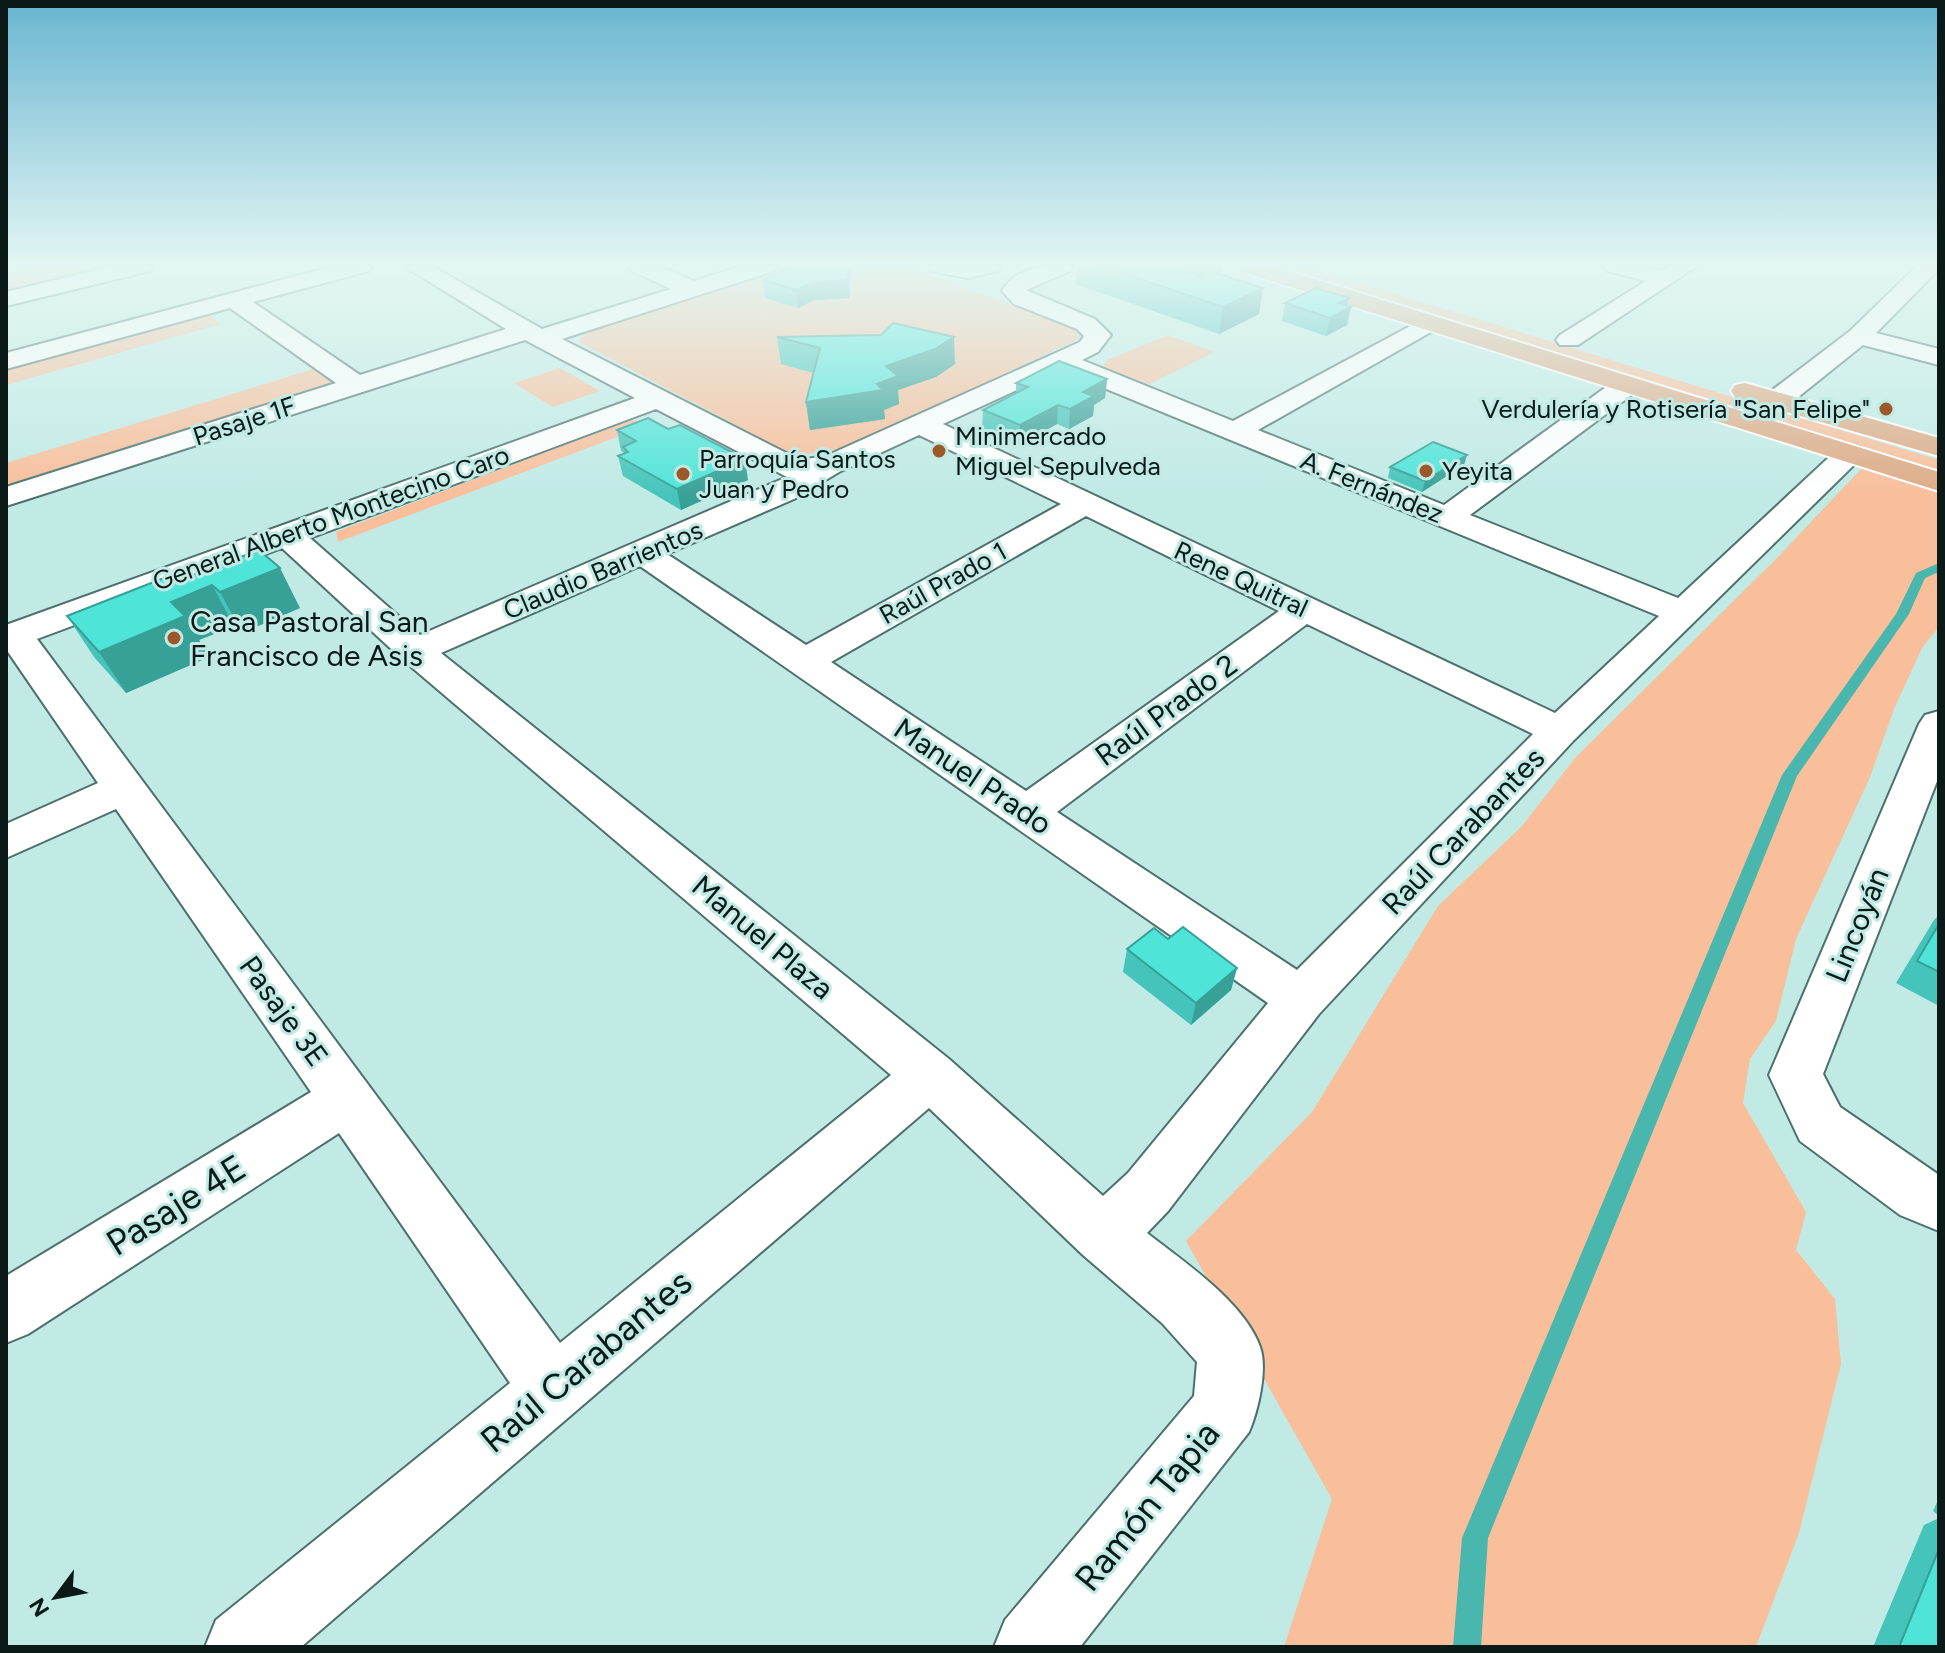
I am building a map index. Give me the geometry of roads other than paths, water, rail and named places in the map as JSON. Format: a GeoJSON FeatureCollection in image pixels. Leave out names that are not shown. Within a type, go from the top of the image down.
{"type":"FeatureCollection","features":[{"type":"Feature","properties":{"kind":"main road"},"geometry":{"type":"LineString","coordinates":[[1493,343],[1939,482]]}},
{"type":"Feature","properties":{"kind":"main road"},"geometry":{"type":"LineString","coordinates":[[1581,343],[1599,348]]}},
{"type":"Feature","properties":{"kind":"main road"},"geometry":{"type":"LineString","coordinates":[[1718,383],[1939,447]]}},
{"type":"Feature","properties":{"kind":"street"},"geometry":{"type":"LineString","coordinates":[[6,361],[73,343]]}},
{"type":"Feature","properties":{"kind":"street"},"geometry":{"type":"LineString","coordinates":[[296,343],[356,385]]}},
{"type":"Feature","properties":{"kind":"street","name":"Pasaje 1F"},"geometry":{"type":"LineString","coordinates":[[6,497],[356,385],[501,343]]}},
{"type":"Feature","properties":{"kind":"street"},"geometry":{"type":"LineString","coordinates":[[550,343],[796,470],[833,464],[923,426],[1063,362],[1092,343]]}},
{"type":"Feature","properties":{"kind":"street"},"geometry":{"type":"LineString","coordinates":[[1236,431],[1393,343]]}},
{"type":"Feature","properties":{"kind":"street"},"geometry":{"type":"LineString","coordinates":[[1777,400],[1850,343]]}},
{"type":"Feature","properties":{"kind":"street"},"geometry":{"type":"LineString","coordinates":[[1886,343],[1939,357]]}},
{"type":"Feature","properties":{"kind":"street","name":"A. Fernández"},"geometry":{"type":"LineString","coordinates":[[1063,362],[1681,612]]}},
{"type":"Feature","properties":{"kind":"street"},"geometry":{"type":"LineString","coordinates":[[1446,518],[1627,385]]}},
{"type":"Feature","properties":{"kind":"street","name":"General Alberto Montecino Caro"},"geometry":{"type":"LineString","coordinates":[[10,636],[657,399]]}},
{"type":"Feature","properties":{"kind":"street","name":"Rene Quitral"},"geometry":{"type":"LineString","coordinates":[[923,426],[1560,731]]}},
{"type":"Feature","properties":{"kind":"street","name":"Raúl Carabantes"},"geometry":{"type":"LineString","coordinates":[[1104,1235],[1148,1192],[1301,999],[1560,731],[1681,612],[1755,547],[1850,454]]}},
{"type":"Feature","properties":{"kind":"street","name":"Claudio Barrientos"},"geometry":{"type":"LineString","coordinates":[[415,651],[783,492],[833,464]]}},
{"type":"Feature","properties":{"kind":"street","name":"Raúl Prado 1"},"geometry":{"type":"LineString","coordinates":[[802,663],[1084,504]]}},
{"type":"Feature","properties":{"kind":"street","name":"Manuel Plaza"},"geometry":{"type":"LineString","coordinates":[[286,534],[415,651],[930,1075],[1104,1235],[1184,1301],[1230,1351]]}},
{"type":"Feature","properties":{"kind":"street","name":"Manuel Prado"},"geometry":{"type":"LineString","coordinates":[[643,553],[1301,999]]}},
{"type":"Feature","properties":{"kind":"street","name":"Raúl Prado 2"},"geometry":{"type":"LineString","coordinates":[[1027,812],[1305,609]]}},
{"type":"Feature","properties":{"kind":"street","name":"Pasaje 3E"},"geometry":{"type":"LineString","coordinates":[[10,636],[124,788],[553,1388]]}},
{"type":"Feature","properties":{"kind":"street","name":"Lincoyán"},"geometry":{"type":"LineString","coordinates":[[1939,724],[1796,1075],[1820,1124],[1921,1196],[1939,1204]]}},
{"type":"Feature","properties":{"kind":"street"},"geometry":{"type":"LineString","coordinates":[[6,842],[124,788]]}},
{"type":"Feature","properties":{"kind":"street","name":"Raúl Carabantes"},"geometry":{"type":"LineString","coordinates":[[243,1647],[930,1075]]}},
{"type":"Feature","properties":{"kind":"street","name":"Pasaje 4E"},"geometry":{"type":"LineString","coordinates":[[6,1312],[346,1099]]}},
{"type":"Feature","properties":{"kind":"street","name":"Ramón Tapia"},"geometry":{"type":"LineString","coordinates":[[1032,1647],[1226,1409],[1230,1351]]}},
{"type":"Feature","properties":{"kind":"waterway"},"geometry":{"type":"LineString","coordinates":[[1467,1647],[1475,1538],[1790,775],[1902,614],[1920,576],[1939,567]]}},
{"type":"Feature","properties":{"kind":"place","name":"Verdulería y Rotisería \"San Felipe\""},"geometry":{"type":"Point","coordinates":[1886,409]}},
{"type":"Feature","properties":{"kind":"place","name":"Minimercado Miguel Sepulveda"},"geometry":{"type":"Point","coordinates":[939,451]}},
{"type":"Feature","properties":{"kind":"place","name":"Yeyita"},"geometry":{"type":"Point","coordinates":[1426,471]}},
{"type":"Feature","properties":{"kind":"place","name":"Parroquía Santos Juan y Pedro"},"geometry":{"type":"Point","coordinates":[683,474]}},
{"type":"Feature","properties":{"kind":"place","name":"Casa Pastoral San Francisco de Asis"},"geometry":{"type":"Point","coordinates":[174,638]}}]}
